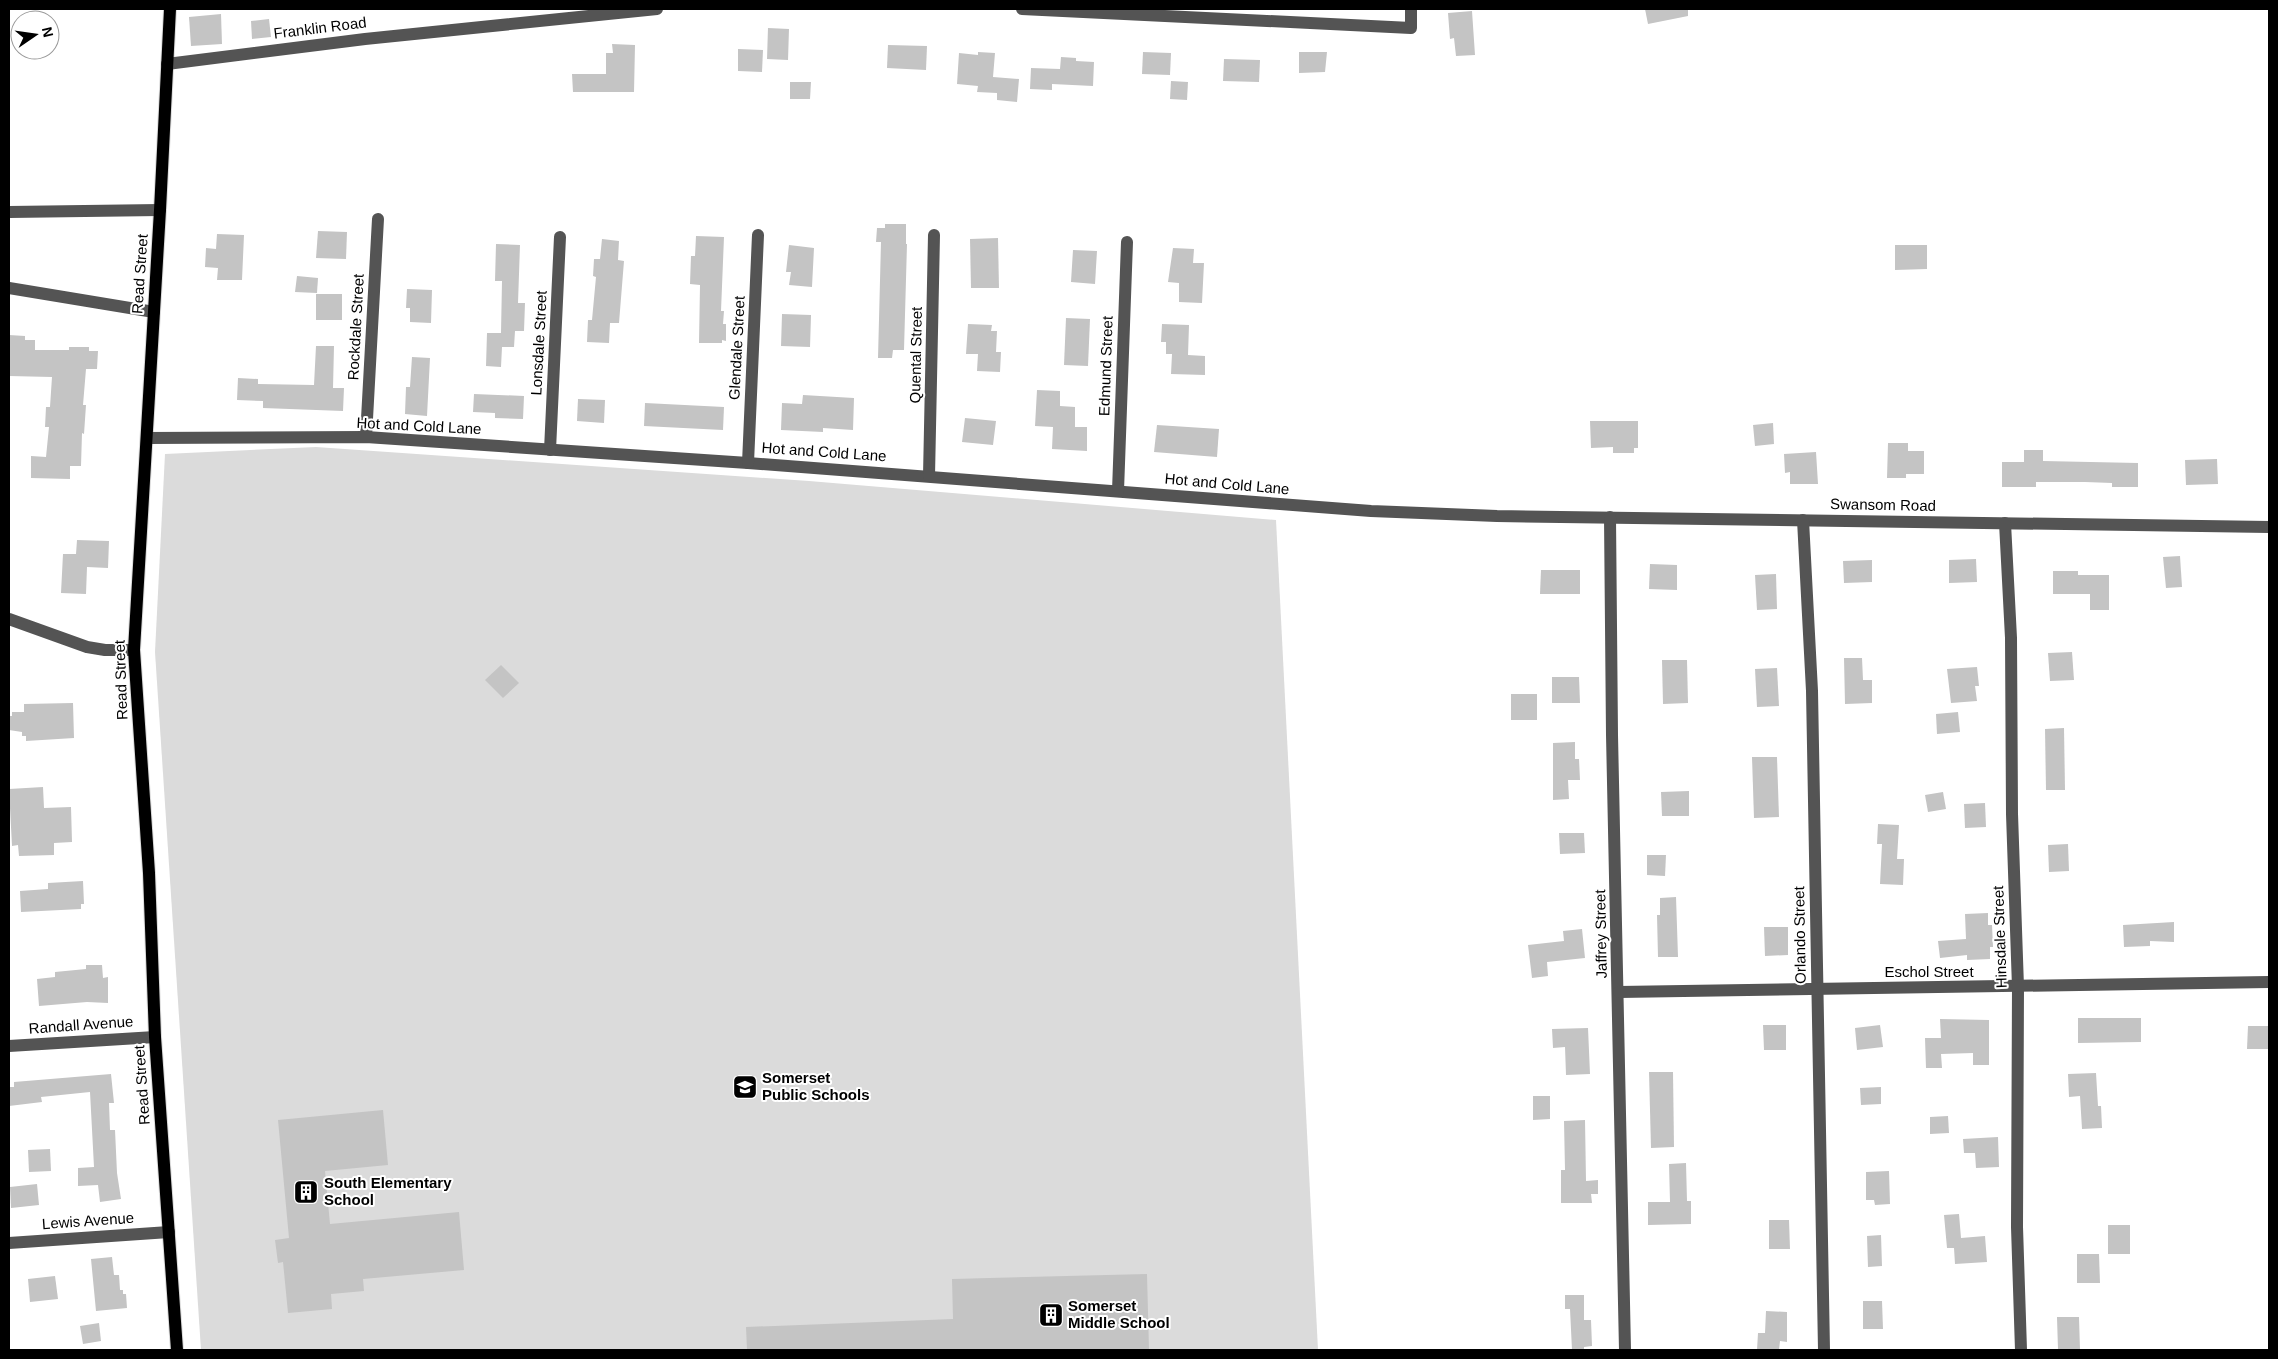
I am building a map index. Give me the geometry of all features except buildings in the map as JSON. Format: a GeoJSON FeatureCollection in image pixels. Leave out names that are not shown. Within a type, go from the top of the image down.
{"type":"FeatureCollection","features":[{"type":"Feature","properties":{"kind":"main road","name":"Read Street"},"geometry":{"type":"LineString","coordinates":[[170,9],[134,650],[149,873],[155,1037],[177,1350]]}},
{"type":"Feature","properties":{"kind":"street","name":"Franklin Road"},"geometry":{"type":"LineString","coordinates":[[167,64],[365,39],[656,9]]}},
{"type":"Feature","properties":{"kind":"street"},"geometry":{"type":"LineString","coordinates":[[1022,9],[1411,28],[1411,9]]}},
{"type":"Feature","properties":{"kind":"street"},"geometry":{"type":"LineString","coordinates":[[9,212],[160,210]]}},
{"type":"Feature","properties":{"kind":"street","name":"Rockdale Street"},"geometry":{"type":"LineString","coordinates":[[366,438],[378,219]]}},
{"type":"Feature","properties":{"kind":"street","name":"Glendale Street"},"geometry":{"type":"LineString","coordinates":[[748,463],[758,234]]}},
{"type":"Feature","properties":{"kind":"street","name":"Quental Street"},"geometry":{"type":"LineString","coordinates":[[929,476],[934,235]]}},
{"type":"Feature","properties":{"kind":"street","name":"Lonsdale Street"},"geometry":{"type":"LineString","coordinates":[[550,450],[560,237]]}},
{"type":"Feature","properties":{"kind":"street","name":"Edmund Street"},"geometry":{"type":"LineString","coordinates":[[1118,491],[1127,242]]}},
{"type":"Feature","properties":{"kind":"street"},"geometry":{"type":"LineString","coordinates":[[9,288],[154,312]]}},
{"type":"Feature","properties":{"kind":"street","name":"Hot and Cold Lane"},"geometry":{"type":"LineString","coordinates":[[147,438],[366,438],[929,476],[1371,511],[1497,516]]}},
{"type":"Feature","properties":{"kind":"street","name":"Swansom Road"},"geometry":{"type":"LineString","coordinates":[[1497,516],[2269,526]]}},
{"type":"Feature","properties":{"kind":"street","name":"Jaffrey Street"},"geometry":{"type":"LineString","coordinates":[[1610,517],[1612,735],[1619,992],[1625,1350]]}},
{"type":"Feature","properties":{"kind":"street","name":"Orlando Street"},"geometry":{"type":"LineString","coordinates":[[1803,520],[1812,691],[1824,1350]]}},
{"type":"Feature","properties":{"kind":"street","name":"Hinsdale Street"},"geometry":{"type":"LineString","coordinates":[[2004,523],[2011,638],[2012,814],[2018,987],[2017,1227],[2021,1350]]}},
{"type":"Feature","properties":{"kind":"street"},"geometry":{"type":"LineString","coordinates":[[9,619],[87,647],[105,650],[134,650]]}},
{"type":"Feature","properties":{"kind":"street","name":"Eschol Street"},"geometry":{"type":"LineString","coordinates":[[1619,992],[2269,982]]}},
{"type":"Feature","properties":{"kind":"street","name":"Randall Avenue"},"geometry":{"type":"LineString","coordinates":[[9,1046],[155,1037]]}},
{"type":"Feature","properties":{"kind":"street","name":"Lewis Avenue"},"geometry":{"type":"LineString","coordinates":[[9,1242],[169,1232]]}},
{"type":"Feature","properties":{"kind":"shaded area","name":"Somerset Public Schools"},"geometry":{"type":"Polygon","coordinates":[[[316,447],[809,481],[1276,520],[1318,1350],[201,1350],[155,652],[165,454],[316,447]]]}},
{"type":"Feature","properties":{"kind":"place","name":"Somerset Public Schools"},"geometry":{"type":"Point","coordinates":[745,1087]}},
{"type":"Feature","properties":{"kind":"place","name":"South Elementary School"},"geometry":{"type":"Point","coordinates":[306,1192]}},
{"type":"Feature","properties":{"kind":"place","name":"Somerset Middle School"},"geometry":{"type":"Point","coordinates":[1051,1315]}}]}
